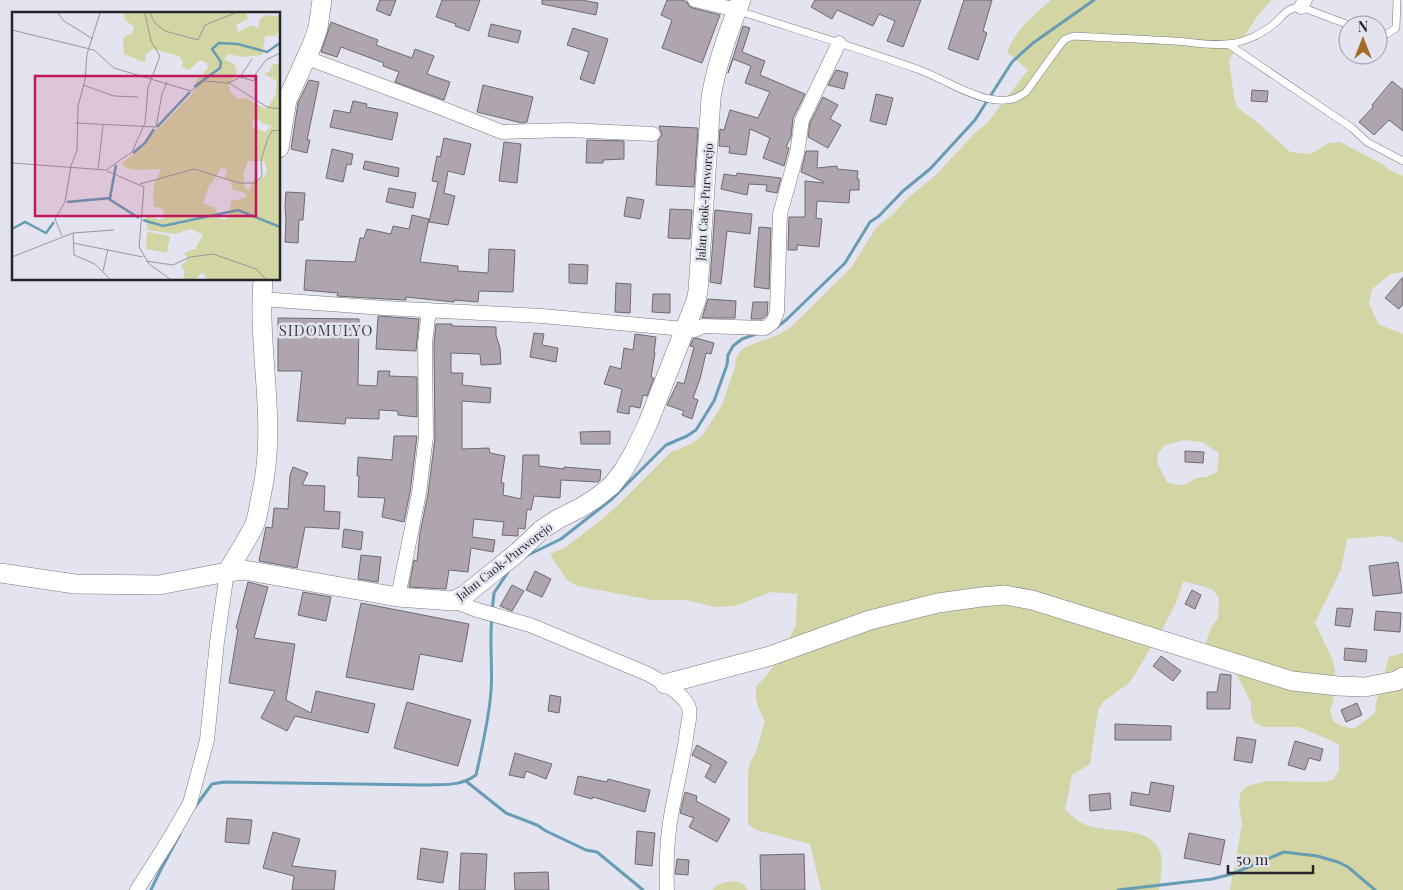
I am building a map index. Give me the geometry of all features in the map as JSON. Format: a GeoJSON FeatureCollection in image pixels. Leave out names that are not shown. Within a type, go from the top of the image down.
{"type":"FeatureCollection","features":[{"type":"Feature","properties":{"kind":"street"},"geometry":{"type":"LineString","coordinates":[[280,143],[288,100],[318,28],[322,0]]}},
{"type":"Feature","properties":{"kind":"street"},"geometry":{"type":"LineString","coordinates":[[695,0],[739,5]]}},
{"type":"Feature","properties":{"kind":"street","name":"Jalan Caok-Purworejo"},"geometry":{"type":"LineString","coordinates":[[0,573],[75,584],[159,585],[244,570],[398,597],[453,602],[496,571],[541,530],[596,498],[612,485],[623,471],[648,423],[698,291],[710,98],[714,77],[739,5]]}},
{"type":"Feature","properties":{"kind":"street"},"geometry":{"type":"LineString","coordinates":[[262,299],[542,316],[695,330],[703,326],[761,328],[768,326],[775,317],[780,214],[797,153],[802,120],[839,43]]}},
{"type":"Feature","properties":{"kind":"street"},"geometry":{"type":"LineString","coordinates":[[307,58],[502,132],[568,130],[652,134]]}},
{"type":"Feature","properties":{"kind":"street"},"geometry":{"type":"LineString","coordinates":[[138,890],[190,803],[207,740],[217,642],[227,572],[254,524],[266,475],[269,412],[265,370],[263,280]]}},
{"type":"Feature","properties":{"kind":"street"},"geometry":{"type":"LineString","coordinates":[[398,597],[419,493],[426,437],[426,343],[429,310]]}},
{"type":"Feature","properties":{"kind":"street"},"geometry":{"type":"LineString","coordinates":[[666,684],[770,656],[870,620],[938,603],[1004,596],[1032,600],[1292,681],[1365,687],[1396,681],[1403,677]]}},
{"type":"Feature","properties":{"kind":"street"},"geometry":{"type":"LineString","coordinates":[[453,602],[530,626],[648,674],[666,684],[689,706],[684,753],[672,812],[666,869],[667,890]]}},
{"type":"Feature","properties":{"kind":"lane"},"geometry":{"type":"LineString","coordinates":[[1388,33],[1396,28],[1397,0]]}},
{"type":"Feature","properties":{"kind":"lane"},"geometry":{"type":"LineString","coordinates":[[739,5],[839,43],[927,72],[981,97],[1011,100],[1026,92],[1065,39],[1074,36],[1228,44],[1251,39],[1272,26],[1285,12],[1303,3],[1338,20]]}},
{"type":"Feature","properties":{"kind":"lane"},"geometry":{"type":"LineString","coordinates":[[1228,44],[1352,128],[1367,142],[1403,161]]}},
{"type":"Feature","properties":{"kind":"green space"},"geometry":{"type":"Polygon","coordinates":[[[1051,0],[1272,0],[1258,15],[1229,60],[1237,107],[1263,127],[1290,152],[1311,154],[1329,143],[1340,142],[1403,176],[1403,272],[1391,274],[1372,289],[1369,303],[1378,324],[1403,334],[1403,543],[1391,537],[1381,536],[1347,539],[1341,569],[1315,623],[1333,661],[1335,671],[1333,701],[1330,711],[1333,721],[1342,726],[1354,729],[1375,713],[1389,657],[1403,653],[1403,890],[1230,890],[1242,824],[1239,804],[1240,794],[1247,786],[1268,781],[1324,782],[1334,779],[1339,770],[1339,744],[1299,727],[1264,727],[1255,723],[1251,714],[1251,703],[1234,669],[1208,665],[1200,658],[1212,626],[1218,618],[1219,598],[1212,589],[1183,581],[1176,603],[1135,674],[1129,683],[1103,702],[1098,710],[1090,764],[1072,775],[1065,810],[1079,821],[1093,827],[1139,834],[1149,838],[1157,845],[1161,855],[1162,868],[1159,890],[821,890],[810,844],[756,830],[748,824],[748,773],[765,721],[758,707],[756,687],[771,670],[796,626],[797,594],[771,592],[736,606],[716,607],[685,600],[652,600],[577,586],[567,580],[550,554],[566,547],[601,520],[671,452],[691,444],[702,436],[722,405],[735,367],[736,358],[740,352],[746,347],[780,334],[791,327],[851,268],[876,228],[936,175],[975,133],[987,123],[1028,70],[1007,52],[1015,36],[1051,0]],[[1184,440],[1165,445],[1158,453],[1157,463],[1167,482],[1177,485],[1187,484],[1196,478],[1206,477],[1217,472],[1219,453],[1202,442],[1184,440]]]}},
{"type":"Feature","properties":{"kind":"green space"},"geometry":{"type":"Polygon","coordinates":[[[735,881],[745,885],[747,890],[712,890],[725,882],[735,881]]]}},
{"type":"Feature","properties":{"kind":"building"},"geometry":{"type":"Polygon","coordinates":[[[380,0],[396,0],[390,16],[376,10],[380,0]]]}},
{"type":"Feature","properties":{"kind":"building"},"geometry":{"type":"Polygon","coordinates":[[[442,0],[480,0],[469,31],[436,17],[442,0]]]}},
{"type":"Feature","properties":{"kind":"building"},"geometry":{"type":"Polygon","coordinates":[[[542,0],[581,0],[598,3],[596,15],[542,4],[542,0]]]}},
{"type":"Feature","properties":{"kind":"building"},"geometry":{"type":"Polygon","coordinates":[[[667,0],[682,0],[693,8],[720,15],[702,63],[662,48],[672,20],[661,15],[667,0]]]}},
{"type":"Feature","properties":{"kind":"building"},"geometry":{"type":"Polygon","coordinates":[[[815,0],[921,0],[903,47],[887,41],[895,21],[879,14],[873,26],[837,10],[832,19],[811,7],[815,0]]]}},
{"type":"Feature","properties":{"kind":"building"},"geometry":{"type":"Polygon","coordinates":[[[964,0],[992,0],[983,31],[987,33],[978,60],[948,49],[964,0]]]}},
{"type":"Feature","properties":{"kind":"building"},"geometry":{"type":"Polygon","coordinates":[[[331,22],[378,40],[376,45],[412,58],[415,49],[434,56],[427,74],[450,82],[444,100],[395,82],[399,72],[383,66],[384,63],[341,47],[337,57],[321,52],[331,22]]]}},
{"type":"Feature","properties":{"kind":"building"},"geometry":{"type":"Polygon","coordinates":[[[491,24],[521,31],[518,43],[488,36],[491,24]]]}},
{"type":"Feature","properties":{"kind":"building"},"geometry":{"type":"Polygon","coordinates":[[[743,26],[750,28],[742,52],[765,61],[760,75],[805,94],[793,118],[791,137],[786,147],[789,148],[784,166],[763,158],[770,138],[750,129],[746,155],[729,153],[730,147],[719,146],[720,129],[724,130],[730,110],[758,118],[770,92],[745,83],[751,66],[733,59],[728,73],[743,26]]]}},
{"type":"Feature","properties":{"kind":"building"},"geometry":{"type":"Polygon","coordinates":[[[573,28],[608,39],[594,84],[580,79],[589,52],[567,45],[573,28]]]}},
{"type":"Feature","properties":{"kind":"building"},"geometry":{"type":"Polygon","coordinates":[[[836,70],[848,73],[844,89],[828,85],[836,70]]]}},
{"type":"Feature","properties":{"kind":"building"},"geometry":{"type":"Polygon","coordinates":[[[309,80],[319,82],[307,140],[310,140],[307,153],[291,149],[298,103],[309,80]]]}},
{"type":"Feature","properties":{"kind":"building"},"geometry":{"type":"Polygon","coordinates":[[[1392,81],[1403,90],[1403,131],[1389,120],[1374,135],[1359,122],[1373,107],[1372,105],[1392,81]]]}},
{"type":"Feature","properties":{"kind":"building"},"geometry":{"type":"Polygon","coordinates":[[[483,85],[533,97],[527,122],[522,123],[477,112],[483,85]]]}},
{"type":"Feature","properties":{"kind":"building"},"geometry":{"type":"Polygon","coordinates":[[[1252,90],[1268,91],[1267,102],[1251,101],[1252,90]]]}},
{"type":"Feature","properties":{"kind":"building"},"geometry":{"type":"Polygon","coordinates":[[[876,94],[893,98],[886,125],[870,121],[876,94]]]}},
{"type":"Feature","properties":{"kind":"building"},"geometry":{"type":"Polygon","coordinates":[[[823,97],[838,105],[830,119],[841,125],[828,148],[808,137],[810,123],[823,97]]]}},
{"type":"Feature","properties":{"kind":"building"},"geometry":{"type":"Polygon","coordinates":[[[353,101],[367,104],[366,107],[398,113],[392,140],[330,127],[334,110],[350,113],[353,101]]]}},
{"type":"Feature","properties":{"kind":"building"},"geometry":{"type":"Polygon","coordinates":[[[659,126],[698,128],[694,187],[656,185],[658,140],[662,135],[659,126]]]}},
{"type":"Feature","properties":{"kind":"building"},"geometry":{"type":"Polygon","coordinates":[[[444,138],[471,144],[464,175],[448,171],[444,193],[455,196],[448,225],[429,222],[438,182],[432,181],[437,156],[440,157],[444,138]]]}},
{"type":"Feature","properties":{"kind":"building"},"geometry":{"type":"Polygon","coordinates":[[[587,140],[624,141],[624,159],[603,160],[603,163],[586,163],[587,140]]]}},
{"type":"Feature","properties":{"kind":"building"},"geometry":{"type":"Polygon","coordinates":[[[504,142],[521,144],[517,183],[499,181],[504,142]]]}},
{"type":"Feature","properties":{"kind":"building"},"geometry":{"type":"Polygon","coordinates":[[[332,149],[353,154],[351,165],[347,164],[343,182],[326,178],[332,149]]]}},
{"type":"Feature","properties":{"kind":"building"},"geometry":{"type":"Polygon","coordinates":[[[806,151],[818,151],[817,168],[837,166],[837,169],[858,171],[859,190],[850,190],[849,203],[817,201],[816,218],[822,219],[819,247],[797,245],[797,250],[788,250],[789,217],[805,217],[805,181],[824,183],[801,172],[806,151]]]}},
{"type":"Feature","properties":{"kind":"building"},"geometry":{"type":"Polygon","coordinates":[[[365,161],[399,168],[398,177],[363,169],[365,161]]]}},
{"type":"Feature","properties":{"kind":"building"},"geometry":{"type":"Polygon","coordinates":[[[737,173],[781,178],[777,193],[766,191],[767,185],[749,184],[747,195],[721,189],[724,174],[736,176],[737,173]]]}},
{"type":"Feature","properties":{"kind":"building"},"geometry":{"type":"Polygon","coordinates":[[[389,188],[416,193],[413,208],[386,202],[389,188]]]}},
{"type":"Feature","properties":{"kind":"building"},"geometry":{"type":"Polygon","coordinates":[[[286,192],[305,193],[303,220],[299,220],[298,243],[285,242],[286,192]]]}},
{"type":"Feature","properties":{"kind":"building"},"geometry":{"type":"Polygon","coordinates":[[[627,197],[644,200],[640,219],[624,216],[627,197]]]}},
{"type":"Feature","properties":{"kind":"building"},"geometry":{"type":"Polygon","coordinates":[[[670,209],[692,210],[690,239],[668,238],[670,209]]]}},
{"type":"Feature","properties":{"kind":"building"},"geometry":{"type":"Polygon","coordinates":[[[715,210],[752,214],[750,234],[727,231],[721,284],[710,282],[715,210]]]}},
{"type":"Feature","properties":{"kind":"building"},"geometry":{"type":"Polygon","coordinates":[[[412,215],[429,219],[420,262],[458,266],[458,271],[488,273],[489,249],[515,250],[513,292],[479,291],[478,302],[454,300],[454,302],[406,297],[406,300],[337,296],[338,293],[304,290],[306,260],[355,262],[360,238],[364,238],[367,229],[391,234],[393,226],[409,229],[412,215]]]}},
{"type":"Feature","properties":{"kind":"building"},"geometry":{"type":"Polygon","coordinates":[[[759,227],[771,228],[769,289],[754,287],[759,227]]]}},
{"type":"Feature","properties":{"kind":"building"},"geometry":{"type":"Polygon","coordinates":[[[569,264],[588,265],[587,284],[569,283],[569,264]]]}},
{"type":"Feature","properties":{"kind":"building"},"geometry":{"type":"Polygon","coordinates":[[[1403,277],[1403,304],[1399,309],[1385,298],[1403,277]]]}},
{"type":"Feature","properties":{"kind":"building"},"geometry":{"type":"Polygon","coordinates":[[[616,283],[631,284],[630,313],[615,312],[616,283]]]}},
{"type":"Feature","properties":{"kind":"building"},"geometry":{"type":"Polygon","coordinates":[[[653,294],[670,294],[670,313],[652,312],[653,294]]]}},
{"type":"Feature","properties":{"kind":"building"},"geometry":{"type":"Polygon","coordinates":[[[708,299],[736,301],[735,318],[702,318],[708,299]]]}},
{"type":"Feature","properties":{"kind":"building"},"geometry":{"type":"Polygon","coordinates":[[[753,302],[768,302],[767,315],[762,319],[751,319],[753,302]]]}},
{"type":"Feature","properties":{"kind":"building"},"geometry":{"type":"Polygon","coordinates":[[[378,316],[419,319],[416,351],[376,349],[378,316]]]}},
{"type":"Feature","properties":{"kind":"building"},"geometry":{"type":"Polygon","coordinates":[[[278,318],[359,319],[358,385],[377,386],[378,371],[390,371],[389,376],[417,377],[417,417],[398,415],[398,411],[379,410],[379,419],[346,418],[345,424],[297,421],[302,371],[278,371],[278,318]]]}},
{"type":"Feature","properties":{"kind":"building"},"geometry":{"type":"Polygon","coordinates":[[[436,324],[496,327],[501,364],[481,365],[480,354],[451,353],[451,373],[463,373],[462,385],[491,388],[490,403],[462,401],[462,449],[489,448],[490,453],[505,456],[501,483],[504,483],[503,495],[521,499],[523,455],[539,455],[539,466],[601,470],[598,482],[561,480],[560,498],[534,496],[531,510],[527,509],[525,529],[518,528],[518,536],[502,535],[504,522],[474,519],[472,537],[495,540],[493,552],[471,548],[468,572],[449,570],[446,589],[409,587],[414,560],[417,561],[435,438],[434,343],[436,324]]]}},
{"type":"Feature","properties":{"kind":"building"},"geometry":{"type":"Polygon","coordinates":[[[534,333],[544,334],[542,345],[558,348],[556,362],[530,357],[534,333]]]}},
{"type":"Feature","properties":{"kind":"building"},"geometry":{"type":"Polygon","coordinates":[[[635,334],[656,337],[651,377],[654,378],[647,396],[643,395],[640,408],[630,406],[629,414],[617,412],[622,389],[604,384],[610,366],[621,369],[624,348],[633,350],[635,334]]]}},
{"type":"Feature","properties":{"kind":"building"},"geometry":{"type":"Polygon","coordinates":[[[696,338],[714,343],[711,354],[706,353],[693,398],[698,400],[692,419],[682,415],[684,411],[667,405],[678,382],[684,384],[694,347],[690,346],[693,339],[696,338]]]}},
{"type":"Feature","properties":{"kind":"building"},"geometry":{"type":"Polygon","coordinates":[[[610,431],[610,444],[581,444],[580,432],[610,431]]]}},
{"type":"Feature","properties":{"kind":"building"},"geometry":{"type":"Polygon","coordinates":[[[394,436],[417,436],[404,522],[382,517],[385,498],[358,497],[358,457],[392,460],[394,436]]]}},
{"type":"Feature","properties":{"kind":"building"},"geometry":{"type":"Polygon","coordinates":[[[1185,451],[1204,452],[1203,463],[1185,462],[1185,451]]]}},
{"type":"Feature","properties":{"kind":"building"},"geometry":{"type":"Polygon","coordinates":[[[293,467],[308,473],[302,485],[325,486],[324,511],[340,512],[339,529],[305,527],[297,568],[259,561],[266,527],[272,528],[274,508],[288,509],[290,475],[293,467]]]}},
{"type":"Feature","properties":{"kind":"building"},"geometry":{"type":"Polygon","coordinates":[[[344,529],[363,532],[361,550],[342,547],[344,529]]]}},
{"type":"Feature","properties":{"kind":"building"},"geometry":{"type":"Polygon","coordinates":[[[361,555],[381,557],[378,582],[358,579],[361,555]]]}},
{"type":"Feature","properties":{"kind":"building"},"geometry":{"type":"Polygon","coordinates":[[[1398,562],[1402,593],[1373,596],[1369,566],[1398,562]]]}},
{"type":"Feature","properties":{"kind":"building"},"geometry":{"type":"Polygon","coordinates":[[[535,571],[551,579],[542,597],[526,590],[535,571]]]}},
{"type":"Feature","properties":{"kind":"building"},"geometry":{"type":"Polygon","coordinates":[[[248,582],[268,587],[254,638],[295,644],[286,700],[311,713],[316,691],[375,704],[368,733],[295,716],[287,731],[261,718],[275,691],[229,683],[238,629],[236,628],[248,582]]]}},
{"type":"Feature","properties":{"kind":"building"},"geometry":{"type":"Polygon","coordinates":[[[512,585],[524,591],[512,611],[500,606],[512,585]]]}},
{"type":"Feature","properties":{"kind":"building"},"geometry":{"type":"Polygon","coordinates":[[[1192,590],[1201,595],[1195,609],[1185,604],[1192,590]]]}},
{"type":"Feature","properties":{"kind":"building"},"geometry":{"type":"Polygon","coordinates":[[[303,592],[331,597],[326,621],[298,615],[303,592]]]}},
{"type":"Feature","properties":{"kind":"building"},"geometry":{"type":"Polygon","coordinates":[[[361,603],[469,624],[462,662],[420,654],[413,690],[346,677],[361,603]]]}},
{"type":"Feature","properties":{"kind":"building"},"geometry":{"type":"Polygon","coordinates":[[[1337,608],[1353,609],[1350,627],[1335,625],[1337,608]]]}},
{"type":"Feature","properties":{"kind":"building"},"geometry":{"type":"Polygon","coordinates":[[[1376,611],[1401,613],[1400,632],[1374,630],[1376,611]]]}},
{"type":"Feature","properties":{"kind":"building"},"geometry":{"type":"Polygon","coordinates":[[[1345,648],[1367,650],[1366,662],[1344,660],[1345,648]]]}},
{"type":"Feature","properties":{"kind":"building"},"geometry":{"type":"Polygon","coordinates":[[[1161,656],[1181,671],[1173,681],[1153,666],[1161,656]]]}},
{"type":"Feature","properties":{"kind":"building"},"geometry":{"type":"Polygon","coordinates":[[[1220,674],[1231,675],[1230,709],[1207,709],[1207,692],[1217,692],[1220,674]]]}},
{"type":"Feature","properties":{"kind":"building"},"geometry":{"type":"Polygon","coordinates":[[[550,695],[561,697],[559,713],[548,711],[550,695]]]}},
{"type":"Feature","properties":{"kind":"building"},"geometry":{"type":"Polygon","coordinates":[[[407,702],[471,720],[458,766],[394,748],[407,702]]]}},
{"type":"Feature","properties":{"kind":"building"},"geometry":{"type":"Polygon","coordinates":[[[1357,703],[1362,715],[1346,722],[1341,710],[1357,703]]]}},
{"type":"Feature","properties":{"kind":"building"},"geometry":{"type":"Polygon","coordinates":[[[1115,724],[1171,726],[1171,740],[1115,740],[1115,724]]]}},
{"type":"Feature","properties":{"kind":"building"},"geometry":{"type":"Polygon","coordinates":[[[1237,737],[1256,740],[1252,763],[1234,760],[1237,737]]]}},
{"type":"Feature","properties":{"kind":"building"},"geometry":{"type":"Polygon","coordinates":[[[1295,741],[1323,749],[1320,761],[1309,758],[1305,770],[1288,765],[1295,741]]]}},
{"type":"Feature","properties":{"kind":"building"},"geometry":{"type":"Polygon","coordinates":[[[697,745],[727,762],[715,783],[705,777],[711,765],[692,755],[697,745]]]}},
{"type":"Feature","properties":{"kind":"building"},"geometry":{"type":"Polygon","coordinates":[[[515,753],[552,764],[546,779],[526,771],[524,778],[509,775],[515,753]]]}},
{"type":"Feature","properties":{"kind":"building"},"geometry":{"type":"Polygon","coordinates":[[[578,776],[607,782],[608,779],[650,790],[645,812],[593,797],[592,799],[574,794],[578,776]]]}},
{"type":"Feature","properties":{"kind":"building"},"geometry":{"type":"Polygon","coordinates":[[[1151,782],[1174,786],[1170,812],[1130,805],[1132,792],[1149,795],[1151,782]]]}},
{"type":"Feature","properties":{"kind":"building"},"geometry":{"type":"Polygon","coordinates":[[[685,792],[697,796],[696,801],[730,819],[717,842],[689,827],[694,818],[680,813],[685,792]]]}},
{"type":"Feature","properties":{"kind":"building"},"geometry":{"type":"Polygon","coordinates":[[[1110,793],[1111,809],[1090,811],[1089,795],[1110,793]]]}},
{"type":"Feature","properties":{"kind":"building"},"geometry":{"type":"Polygon","coordinates":[[[227,818],[252,820],[249,844],[225,842],[227,818]]]}},
{"type":"Feature","properties":{"kind":"building"},"geometry":{"type":"Polygon","coordinates":[[[637,831],[655,833],[652,866],[635,864],[637,831]]]}},
{"type":"Feature","properties":{"kind":"building"},"geometry":{"type":"Polygon","coordinates":[[[273,832],[300,839],[292,866],[336,871],[334,890],[292,890],[294,876],[263,868],[273,832]]]}},
{"type":"Feature","properties":{"kind":"building"},"geometry":{"type":"Polygon","coordinates":[[[1189,833],[1225,840],[1220,865],[1184,858],[1189,833]]]}},
{"type":"Feature","properties":{"kind":"building"},"geometry":{"type":"Polygon","coordinates":[[[421,848],[448,852],[443,883],[417,879],[421,848]]]}},
{"type":"Feature","properties":{"kind":"building"},"geometry":{"type":"Polygon","coordinates":[[[461,853],[487,854],[485,890],[459,890],[461,853]]]}},
{"type":"Feature","properties":{"kind":"building"},"geometry":{"type":"Polygon","coordinates":[[[804,854],[805,890],[761,890],[760,855],[804,854]]]}},
{"type":"Feature","properties":{"kind":"building"},"geometry":{"type":"Polygon","coordinates":[[[677,859],[689,860],[688,875],[675,874],[677,859]]]}},
{"type":"Feature","properties":{"kind":"building"},"geometry":{"type":"Polygon","coordinates":[[[548,872],[549,890],[515,890],[514,873],[548,872]]]}},
{"type":"Feature","properties":{"kind":"waterway"},"geometry":{"type":"LineString","coordinates":[[777,327],[845,263],[870,222],[930,169],[975,120],[1012,62],[1033,43],[1094,0]]}},
{"type":"Feature","properties":{"kind":"waterway"},"geometry":{"type":"LineString","coordinates":[[526,556],[561,539],[612,499],[666,445],[696,430],[714,401],[727,365],[728,355],[733,346],[742,339],[759,333]]}},
{"type":"Feature","properties":{"kind":"waterway"},"geometry":{"type":"LineString","coordinates":[[492,611],[494,593],[508,572]]}},
{"type":"Feature","properties":{"kind":"waterway"},"geometry":{"type":"LineString","coordinates":[[195,807],[212,784],[224,782],[445,785],[470,779],[476,775],[490,702],[492,617]]}},
{"type":"Feature","properties":{"kind":"waterway"},"geometry":{"type":"LineString","coordinates":[[467,782],[506,813],[537,825],[586,850],[597,852],[643,890]]}},
{"type":"Feature","properties":{"kind":"waterway"},"geometry":{"type":"LineString","coordinates":[[151,890],[180,834]]}},
{"type":"Feature","properties":{"kind":"waterway"},"geometry":{"type":"LineString","coordinates":[[1118,890],[1212,879],[1232,874],[1284,852],[1317,856],[1338,862],[1348,867],[1375,890]]}},
{"type":"Feature","properties":{"kind":"district","name":"SIDOMULYO"},"geometry":{"type":"Point","coordinates":[326,330]}}]}
